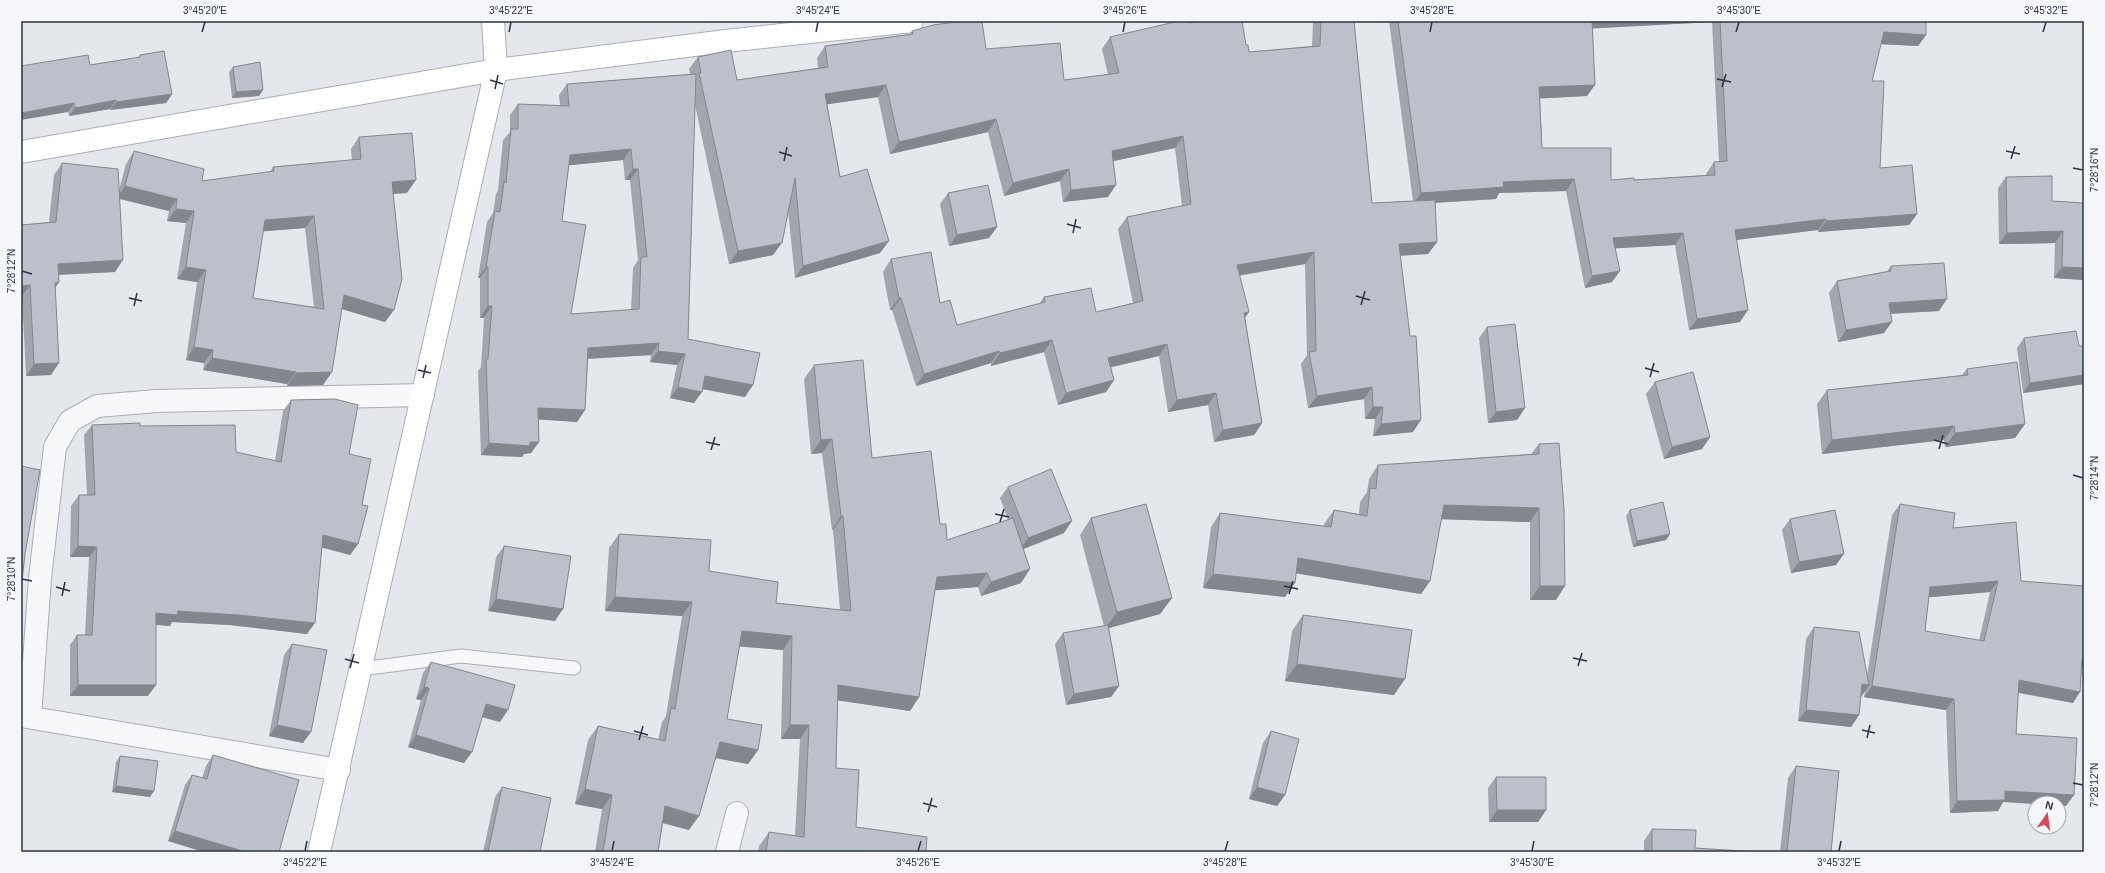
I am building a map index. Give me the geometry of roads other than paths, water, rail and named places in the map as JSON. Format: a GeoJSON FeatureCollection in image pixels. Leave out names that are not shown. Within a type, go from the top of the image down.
{"type":"FeatureCollection","features":[{"type":"Feature","properties":{"kind":"main road"},"geometry":{"type":"LineString","coordinates":[[319,852],[339,770],[496,70],[493,21]]}},
{"type":"Feature","properties":{"kind":"main road"},"geometry":{"type":"LineString","coordinates":[[21,152],[496,70],[726,41],[912,21]]}},
{"type":"Feature","properties":{"kind":"street"},"geometry":{"type":"LineString","coordinates":[[339,770],[26,716],[54,447],[70,421],[97,406],[157,401],[423,395]]}},
{"type":"Feature","properties":{"kind":"street"},"geometry":{"type":"LineString","coordinates":[[727,852],[736,813]]}},
{"type":"Feature","properties":{"kind":"lane"},"geometry":{"type":"LineString","coordinates":[[361,669],[461,656],[574,668]]}}]}
